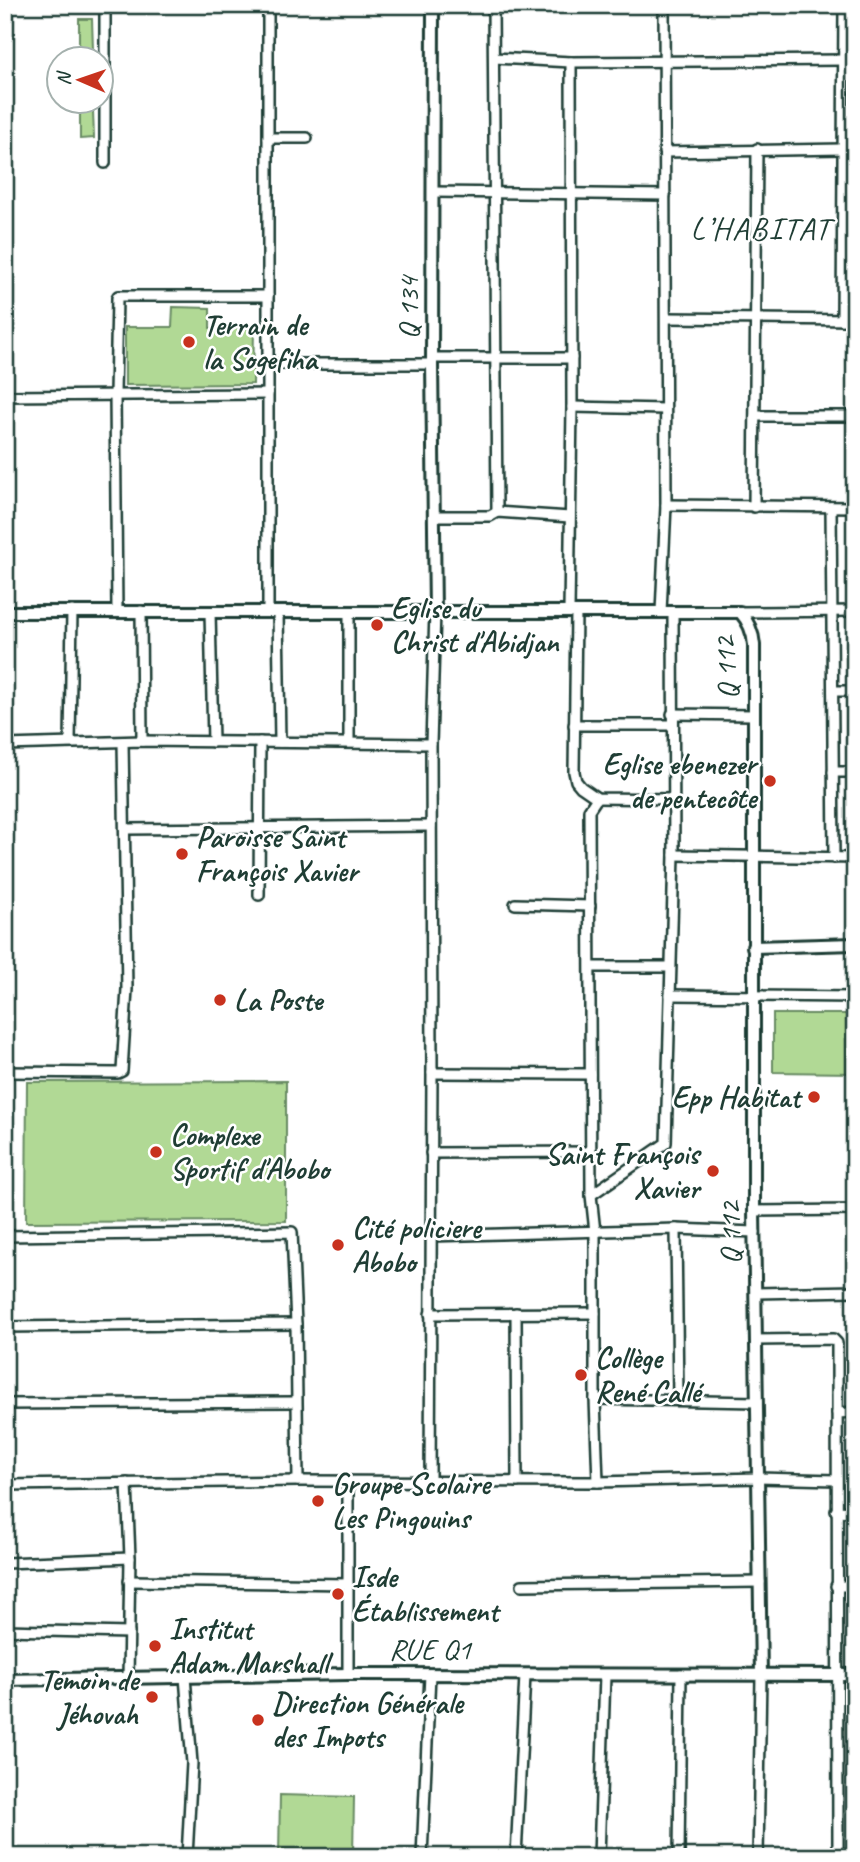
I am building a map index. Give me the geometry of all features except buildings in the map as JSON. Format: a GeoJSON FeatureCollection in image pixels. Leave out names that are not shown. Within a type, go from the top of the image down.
{"type":"FeatureCollection","features":[{"type":"Feature","properties":{"kind":"street"},"geometry":{"type":"LineString","coordinates":[[105,5],[105,163]]}},
{"type":"Feature","properties":{"kind":"street"},"geometry":{"type":"LineString","coordinates":[[268,5],[268,394],[273,612],[280,742]]}},
{"type":"Feature","properties":{"kind":"street","name":"Q 134"},"geometry":{"type":"LineString","coordinates":[[433,5],[432,361],[435,611]]}},
{"type":"Feature","properties":{"kind":"street"},"geometry":{"type":"LineString","coordinates":[[492,5],[497,512]]}},
{"type":"Feature","properties":{"kind":"street"},"geometry":{"type":"LineString","coordinates":[[661,612],[666,505],[664,5]]}},
{"type":"Feature","properties":{"kind":"street"},"geometry":{"type":"LineString","coordinates":[[842,320],[844,5]]}},
{"type":"Feature","properties":{"kind":"street"},"geometry":{"type":"LineString","coordinates":[[494,58],[571,62],[844,60]]}},
{"type":"Feature","properties":{"kind":"street"},"geometry":{"type":"LineString","coordinates":[[571,62],[570,517],[574,772],[576,781],[597,799],[673,799]]}},
{"type":"Feature","properties":{"kind":"street"},"geometry":{"type":"LineString","coordinates":[[268,138],[307,138]]}},
{"type":"Feature","properties":{"kind":"street"},"geometry":{"type":"LineString","coordinates":[[754,507],[757,149]]}},
{"type":"Feature","properties":{"kind":"street"},"geometry":{"type":"LineString","coordinates":[[664,152],[843,149]]}},
{"type":"Feature","properties":{"kind":"street"},"geometry":{"type":"LineString","coordinates":[[433,192],[665,195]]}},
{"type":"Feature","properties":{"kind":"street"},"geometry":{"type":"LineString","coordinates":[[117,612],[115,394],[118,296],[268,296]]}},
{"type":"Feature","properties":{"kind":"street"},"geometry":{"type":"LineString","coordinates":[[666,318],[855,320]]}},
{"type":"Feature","properties":{"kind":"street"},"geometry":{"type":"LineString","coordinates":[[268,364],[572,358]]}},
{"type":"Feature","properties":{"kind":"street"},"geometry":{"type":"LineString","coordinates":[[5,396],[268,394]]}},
{"type":"Feature","properties":{"kind":"street"},"geometry":{"type":"LineString","coordinates":[[572,407],[665,409]]}},
{"type":"Feature","properties":{"kind":"street"},"geometry":{"type":"LineString","coordinates":[[755,416],[855,416]]}},
{"type":"Feature","properties":{"kind":"street"},"geometry":{"type":"LineString","coordinates":[[666,505],[855,507]]}},
{"type":"Feature","properties":{"kind":"street"},"geometry":{"type":"LineString","coordinates":[[831,507],[834,859]]}},
{"type":"Feature","properties":{"kind":"street"},"geometry":{"type":"LineString","coordinates":[[434,516],[490,516],[497,512],[570,517]]}},
{"type":"Feature","properties":{"kind":"street"},"geometry":{"type":"LineString","coordinates":[[70,742],[72,611]]}},
{"type":"Feature","properties":{"kind":"street"},"geometry":{"type":"LineString","coordinates":[[141,611],[142,741]]}},
{"type":"Feature","properties":{"kind":"street"},"geometry":{"type":"LineString","coordinates":[[430,1482],[430,744],[435,611]]}},
{"type":"Feature","properties":{"kind":"street"},"geometry":{"type":"LineString","coordinates":[[5,612],[855,611]]}},
{"type":"Feature","properties":{"kind":"street"},"geometry":{"type":"LineString","coordinates":[[210,612],[213,742]]}},
{"type":"Feature","properties":{"kind":"street"},"geometry":{"type":"LineString","coordinates":[[349,612],[349,743]]}},
{"type":"Feature","properties":{"kind":"street"},"geometry":{"type":"LineString","coordinates":[[592,1195],[666,1143],[674,855],[673,612]]}},
{"type":"Feature","properties":{"kind":"street","name":"Q 112"},"geometry":{"type":"LineString","coordinates":[[740,612],[753,635],[754,1212],[761,1675],[758,1857]]}},
{"type":"Feature","properties":{"kind":"street"},"geometry":{"type":"LineString","coordinates":[[833,691],[855,691]]}},
{"type":"Feature","properties":{"kind":"street"},"geometry":{"type":"LineString","coordinates":[[672,713],[754,715]]}},
{"type":"Feature","properties":{"kind":"street"},"geometry":{"type":"LineString","coordinates":[[574,725],[672,725]]}},
{"type":"Feature","properties":{"kind":"street"},"geometry":{"type":"LineString","coordinates":[[5,745],[142,741],[430,744]]}},
{"type":"Feature","properties":{"kind":"street"},"geometry":{"type":"LineString","coordinates":[[259,895],[260,741]]}},
{"type":"Feature","properties":{"kind":"street"},"geometry":{"type":"LineString","coordinates":[[5,1072],[118,1073],[122,1070],[127,989],[123,742]]}},
{"type":"Feature","properties":{"kind":"street"},"geometry":{"type":"LineString","coordinates":[[833,772],[855,772]]}},
{"type":"Feature","properties":{"kind":"street"},"geometry":{"type":"LineString","coordinates":[[597,799],[589,810],[590,1074],[598,1482]]}},
{"type":"Feature","properties":{"kind":"street"},"geometry":{"type":"LineString","coordinates":[[126,829],[431,826]]}},
{"type":"Feature","properties":{"kind":"street"},"geometry":{"type":"LineString","coordinates":[[674,855],[855,858]]}},
{"type":"Feature","properties":{"kind":"street"},"geometry":{"type":"LineString","coordinates":[[515,904],[590,906]]}},
{"type":"Feature","properties":{"kind":"street"},"geometry":{"type":"LineString","coordinates":[[753,947],[855,944]]}},
{"type":"Feature","properties":{"kind":"street"},"geometry":{"type":"LineString","coordinates":[[590,967],[669,967]]}},
{"type":"Feature","properties":{"kind":"street"},"geometry":{"type":"LineString","coordinates":[[670,995],[855,997]]}},
{"type":"Feature","properties":{"kind":"street"},"geometry":{"type":"LineString","coordinates":[[432,1073],[590,1074]]}},
{"type":"Feature","properties":{"kind":"street"},"geometry":{"type":"LineString","coordinates":[[431,1153],[592,1153]]}},
{"type":"Feature","properties":{"kind":"street"},"geometry":{"type":"LineString","coordinates":[[754,1212],[855,1210]]}},
{"type":"Feature","properties":{"kind":"street"},"geometry":{"type":"LineString","coordinates":[[431,1237],[676,1229],[755,1232]]}},
{"type":"Feature","properties":{"kind":"street"},"geometry":{"type":"LineString","coordinates":[[676,1229],[678,1400]]}},
{"type":"Feature","properties":{"kind":"street"},"geometry":{"type":"LineString","coordinates":[[5,1236],[289,1231],[294,1234],[298,1481]]}},
{"type":"Feature","properties":{"kind":"street"},"geometry":{"type":"LineString","coordinates":[[756,1293],[855,1291]]}},
{"type":"Feature","properties":{"kind":"street"},"geometry":{"type":"LineString","coordinates":[[516,1313],[517,1482]]}},
{"type":"Feature","properties":{"kind":"street"},"geometry":{"type":"LineString","coordinates":[[430,1314],[595,1313]]}},
{"type":"Feature","properties":{"kind":"street"},"geometry":{"type":"LineString","coordinates":[[5,1327],[296,1324]]}},
{"type":"Feature","properties":{"kind":"street"},"geometry":{"type":"LineString","coordinates":[[756,1340],[836,1341],[838,1857]]}},
{"type":"Feature","properties":{"kind":"street"},"geometry":{"type":"LineString","coordinates":[[595,1399],[757,1402]]}},
{"type":"Feature","properties":{"kind":"street"},"geometry":{"type":"LineString","coordinates":[[5,1404],[296,1402]]}},
{"type":"Feature","properties":{"kind":"street"},"geometry":{"type":"LineString","coordinates":[[837,1413],[855,1412]]}},
{"type":"Feature","properties":{"kind":"street"},"geometry":{"type":"LineString","coordinates":[[5,1485],[298,1481],[598,1482],[758,1478],[836,1480]]}},
{"type":"Feature","properties":{"kind":"street"},"geometry":{"type":"LineString","coordinates":[[348,1481],[348,1674]]}},
{"type":"Feature","properties":{"kind":"street"},"geometry":{"type":"LineString","coordinates":[[127,1483],[130,1558],[128,1678]]}},
{"type":"Feature","properties":{"kind":"street"},"geometry":{"type":"LineString","coordinates":[[836,1511],[855,1512]]}},
{"type":"Feature","properties":{"kind":"street"},"geometry":{"type":"LineString","coordinates":[[5,1563],[130,1558]]}},
{"type":"Feature","properties":{"kind":"street"},"geometry":{"type":"LineString","coordinates":[[129,1581],[348,1584]]}},
{"type":"Feature","properties":{"kind":"street"},"geometry":{"type":"LineString","coordinates":[[522,1585],[760,1582]]}},
{"type":"Feature","properties":{"kind":"street"},"geometry":{"type":"LineString","coordinates":[[836,1586],[855,1586]]}},
{"type":"Feature","properties":{"kind":"street"},"geometry":{"type":"LineString","coordinates":[[5,1630],[129,1633]]}},
{"type":"Feature","properties":{"kind":"street","name":"RUE Q1"},"geometry":{"type":"LineString","coordinates":[[5,1680],[348,1674],[855,1675]]}},
{"type":"Feature","properties":{"kind":"street"},"geometry":{"type":"LineString","coordinates":[[422,1857],[430,1674]]}},
{"type":"Feature","properties":{"kind":"street"},"geometry":{"type":"LineString","coordinates":[[679,1857],[681,1674]]}},
{"type":"Feature","properties":{"kind":"street"},"geometry":{"type":"LineString","coordinates":[[516,1857],[525,1675]]}},
{"type":"Feature","properties":{"kind":"street"},"geometry":{"type":"LineString","coordinates":[[599,1857],[605,1675]]}},
{"type":"Feature","properties":{"kind":"street"},"geometry":{"type":"LineString","coordinates":[[185,1677],[192,1763],[187,1857]]}},
{"type":"Feature","properties":{"kind":"green space"},"geometry":{"type":"Polygon","coordinates":[[[79,19],[92,19],[93,46],[79,46],[79,19]]]}},
{"type":"Feature","properties":{"kind":"green space"},"geometry":{"type":"Polygon","coordinates":[[[80,116],[93,116],[94,138],[80,139],[80,116]]]}},
{"type":"Feature","properties":{"kind":"green space","name":"Terrain de la Sogefiha"},"geometry":{"type":"Polygon","coordinates":[[[173,307],[210,308],[210,328],[254,328],[253,384],[125,385],[125,327],[172,327],[173,307]]]}},
{"type":"Feature","properties":{"kind":"green space"},"geometry":{"type":"Polygon","coordinates":[[[773,1014],[855,1014],[855,1073],[773,1072],[773,1014]]]}},
{"type":"Feature","properties":{"kind":"green space","name":"Complexe Sportif d'Abobo"},"geometry":{"type":"Polygon","coordinates":[[[286,1081],[286,1221],[26,1222],[27,1082],[286,1081]]]}},
{"type":"Feature","properties":{"kind":"green space"},"geometry":{"type":"Polygon","coordinates":[[[280,1795],[354,1797],[353,1857],[279,1857],[280,1795]]]}},
{"type":"Feature","properties":{"kind":"place","name":"Terrain de la Sogefiha"},"geometry":{"type":"Point","coordinates":[189,342]}},
{"type":"Feature","properties":{"kind":"place","name":"Eglise du Christ d'Abidjan"},"geometry":{"type":"Point","coordinates":[377,625]}},
{"type":"Feature","properties":{"kind":"place","name":"Eglise ebenezer de pentecôte"},"geometry":{"type":"Point","coordinates":[770,781]}},
{"type":"Feature","properties":{"kind":"place","name":"Paroisse Saint François Xavier"},"geometry":{"type":"Point","coordinates":[182,854]}},
{"type":"Feature","properties":{"kind":"place","name":"La Poste"},"geometry":{"type":"Point","coordinates":[220,1000]}},
{"type":"Feature","properties":{"kind":"place","name":"Epp Habitat"},"geometry":{"type":"Point","coordinates":[814,1097]}},
{"type":"Feature","properties":{"kind":"place","name":"Complexe Sportif d'Abobo"},"geometry":{"type":"Point","coordinates":[156,1152]}},
{"type":"Feature","properties":{"kind":"place","name":"Saint François Xavier"},"geometry":{"type":"Point","coordinates":[713,1171]}},
{"type":"Feature","properties":{"kind":"place","name":"Cité policiere Abobo"},"geometry":{"type":"Point","coordinates":[338,1245]}},
{"type":"Feature","properties":{"kind":"place","name":"Collège René Callé"},"geometry":{"type":"Point","coordinates":[581,1375]}},
{"type":"Feature","properties":{"kind":"place","name":"Groupe Scolaire Les Pingouins"},"geometry":{"type":"Point","coordinates":[318,1501]}},
{"type":"Feature","properties":{"kind":"place","name":"Isde Établissement"},"geometry":{"type":"Point","coordinates":[338,1594]}},
{"type":"Feature","properties":{"kind":"place","name":"Institut Adam Marshall"},"geometry":{"type":"Point","coordinates":[155,1646]}},
{"type":"Feature","properties":{"kind":"place","name":"Temoin de Jéhovah"},"geometry":{"type":"Point","coordinates":[152,1697]}},
{"type":"Feature","properties":{"kind":"place","name":"Direction Générale des Impots"},"geometry":{"type":"Point","coordinates":[258,1720]}},
{"type":"Feature","properties":{"kind":"district","name":"L’HABITAT"},"geometry":{"type":"Point","coordinates":[761,228]}}]}
